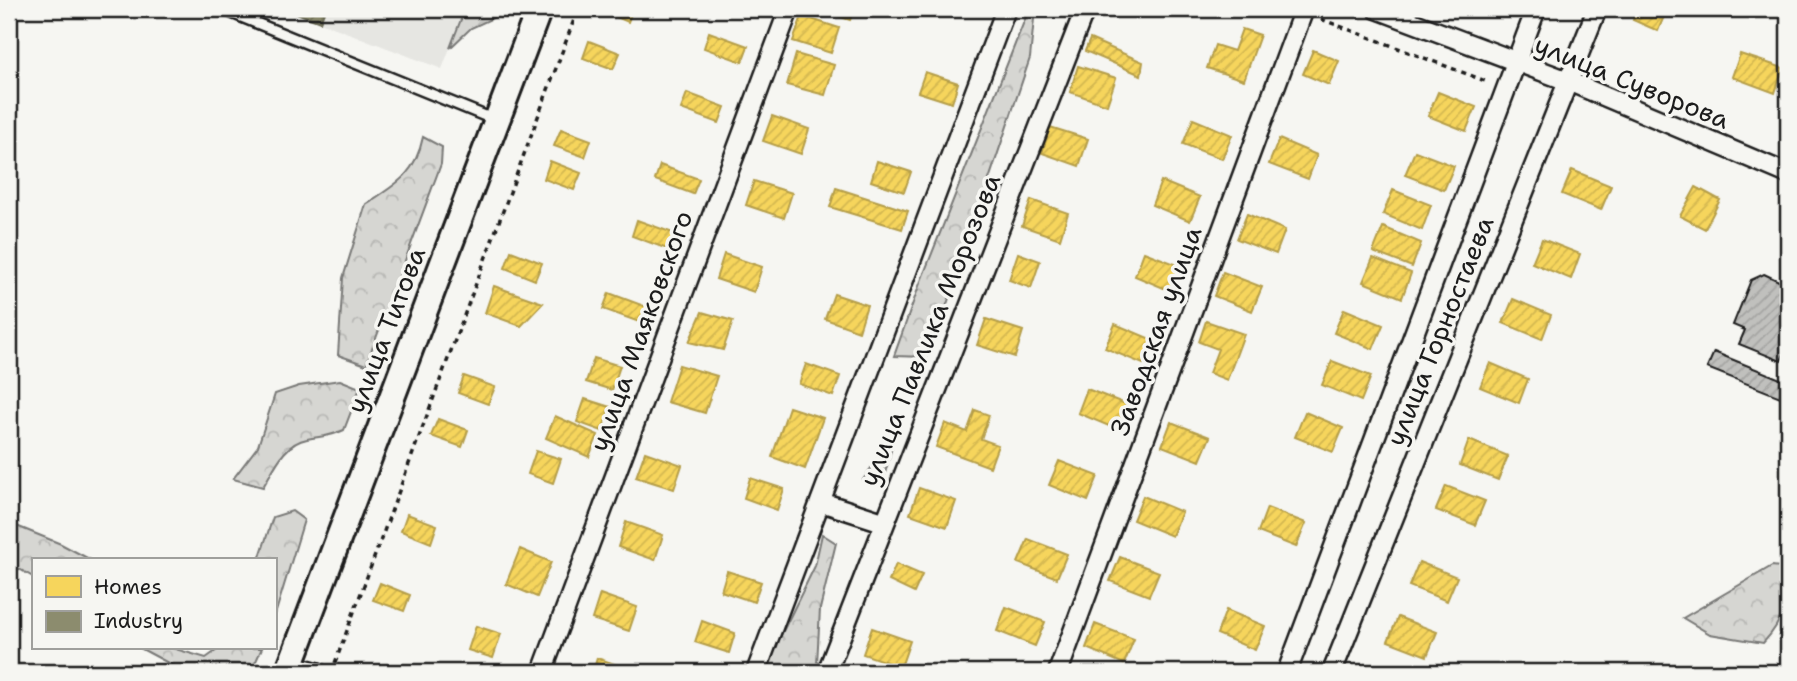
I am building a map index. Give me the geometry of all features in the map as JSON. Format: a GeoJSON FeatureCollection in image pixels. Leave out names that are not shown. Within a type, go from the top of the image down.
{"type":"FeatureCollection","features":[{"type":"Feature","properties":{"kind":"main road","name":"улица Титова"},"geometry":{"type":"LineString","coordinates":[[290,668],[538,9]]}},
{"type":"Feature","properties":{"kind":"street","name":"улица Маяковского"},"geometry":{"type":"LineString","coordinates":[[542,672],[789,9]]}},
{"type":"Feature","properties":{"kind":"street","name":"улица Павлика Морозова"},"geometry":{"type":"LineString","coordinates":[[756,672],[1006,9]]}},
{"type":"Feature","properties":{"kind":"street","name":"улица Павлика Морозова"},"geometry":{"type":"LineString","coordinates":[[827,672],[883,522],[1085,9]]}},
{"type":"Feature","properties":{"kind":"street","name":"улица Суворова"},"geometry":{"type":"LineString","coordinates":[[1377,9],[1569,81],[1787,171]]}},
{"type":"Feature","properties":{"kind":"street","name":"улица Горностаева"},"geometry":{"type":"LineString","coordinates":[[1287,672],[1432,292],[1536,9]]}},
{"type":"Feature","properties":{"kind":"street","name":"улица Горностаева"},"geometry":{"type":"LineString","coordinates":[[1332,672],[1597,9]]}},
{"type":"Feature","properties":{"kind":"street","name":"Заводская улица"},"geometry":{"type":"LineString","coordinates":[[1058,672],[1303,11]]}},
{"type":"Feature","properties":{"kind":"street"},"geometry":{"type":"LineString","coordinates":[[821,502],[883,522]]}},
{"type":"Feature","properties":{"kind":"street"},"geometry":{"type":"LineString","coordinates":[[290,668],[317,672]]}},
{"type":"Feature","properties":{"kind":"lane"},"geometry":{"type":"LineString","coordinates":[[222,9],[497,121]]}},
{"type":"Feature","properties":{"kind":"lane"},"geometry":{"type":"LineString","coordinates":[[1786,672],[1788,666]]}},
{"type":"Feature","properties":{"kind":"path"},"geometry":{"type":"LineString","coordinates":[[331,672],[578,9]]}},
{"type":"Feature","properties":{"kind":"path"},"geometry":{"type":"LineString","coordinates":[[1303,11],[1506,88]]}},
{"type":"Feature","properties":{"kind":"shaded area"},"geometry":{"type":"Polygon","coordinates":[[[286,9],[465,9],[442,69],[286,9]]]}},
{"type":"Feature","properties":{"kind":"green space"},"geometry":{"type":"Polygon","coordinates":[[[465,9],[500,9],[493,18],[471,28],[450,48],[465,9]]]}},
{"type":"Feature","properties":{"kind":"green space"},"geometry":{"type":"Polygon","coordinates":[[[1029,9],[1035,9],[1030,58],[941,322],[926,357],[894,356],[919,286],[1029,9]]]}},
{"type":"Feature","properties":{"kind":"green space"},"geometry":{"type":"Polygon","coordinates":[[[423,137],[442,147],[441,164],[366,365],[338,355],[343,278],[366,204],[396,184],[410,170],[423,137]]]}},
{"type":"Feature","properties":{"kind":"green space"},"geometry":{"type":"Polygon","coordinates":[[[340,380],[360,388],[344,430],[299,441],[280,458],[263,487],[233,479],[258,446],[275,394],[299,386],[340,380]]]}},
{"type":"Feature","properties":{"kind":"green space"},"geometry":{"type":"Polygon","coordinates":[[[896,431],[882,485],[863,480],[896,431]]]}},
{"type":"Feature","properties":{"kind":"green space"},"geometry":{"type":"Polygon","coordinates":[[[292,511],[304,520],[276,612],[276,558],[260,558],[273,517],[292,511]]]}},
{"type":"Feature","properties":{"kind":"green space"},"geometry":{"type":"Polygon","coordinates":[[[9,523],[87,558],[32,558],[32,576],[9,563],[9,523]]]}},
{"type":"Feature","properties":{"kind":"green space"},"geometry":{"type":"Polygon","coordinates":[[[822,534],[836,543],[820,609],[817,664],[814,672],[763,672],[815,566],[822,534]]]}},
{"type":"Feature","properties":{"kind":"green space"},"geometry":{"type":"Polygon","coordinates":[[[1772,566],[1788,568],[1787,590],[1781,617],[1763,643],[1710,634],[1683,618],[1772,566]]]}},
{"type":"Feature","properties":{"kind":"green space"},"geometry":{"type":"Polygon","coordinates":[[[144,650],[179,650],[206,658],[217,650],[261,650],[251,672],[185,672],[144,650]]]}},
{"type":"Feature","properties":{"kind":"building: Homes"},"geometry":{"type":"Polygon","coordinates":[[[598,9],[633,9],[628,22],[598,9]]]}},
{"type":"Feature","properties":{"kind":"building: Homes"},"geometry":{"type":"Polygon","coordinates":[[[817,9],[854,9],[850,20],[817,9]]]}},
{"type":"Feature","properties":{"kind":"building: Homes"},"geometry":{"type":"Polygon","coordinates":[[[1638,9],[1667,9],[1658,31],[1633,20],[1638,9]]]}},
{"type":"Feature","properties":{"kind":"building: Homes"},"geometry":{"type":"Polygon","coordinates":[[[802,16],[839,28],[831,53],[793,41],[802,16]]]}},
{"type":"Feature","properties":{"kind":"building: Homes"},"geometry":{"type":"Polygon","coordinates":[[[1242,29],[1260,35],[1244,80],[1207,68],[1215,45],[1234,51],[1242,29]]]}},
{"type":"Feature","properties":{"kind":"building: Homes"},"geometry":{"type":"Polygon","coordinates":[[[709,32],[748,46],[742,62],[704,48],[709,32]]]}},
{"type":"Feature","properties":{"kind":"building: Homes"},"geometry":{"type":"Polygon","coordinates":[[[1090,39],[1143,62],[1141,75],[1085,51],[1090,39]]]}},
{"type":"Feature","properties":{"kind":"building: Homes"},"geometry":{"type":"Polygon","coordinates":[[[589,41],[620,53],[613,69],[583,58],[589,41]]]}},
{"type":"Feature","properties":{"kind":"building: Homes"},"geometry":{"type":"Polygon","coordinates":[[[1313,50],[1339,61],[1329,85],[1303,74],[1313,50]]]}},
{"type":"Feature","properties":{"kind":"building: Homes"},"geometry":{"type":"Polygon","coordinates":[[[796,54],[834,65],[825,95],[787,85],[796,54]]]}},
{"type":"Feature","properties":{"kind":"building: Homes"},"geometry":{"type":"Polygon","coordinates":[[[1740,54],[1783,68],[1775,93],[1732,77],[1740,54]]]}},
{"type":"Feature","properties":{"kind":"building: Homes"},"geometry":{"type":"Polygon","coordinates":[[[1078,66],[1116,78],[1107,105],[1070,92],[1078,66]]]}},
{"type":"Feature","properties":{"kind":"building: Homes"},"geometry":{"type":"Polygon","coordinates":[[[925,72],[958,83],[952,103],[918,92],[925,72]]]}},
{"type":"Feature","properties":{"kind":"building: Homes"},"geometry":{"type":"Polygon","coordinates":[[[1438,92],[1476,107],[1466,131],[1428,116],[1438,92]]]}},
{"type":"Feature","properties":{"kind":"building: Homes"},"geometry":{"type":"Polygon","coordinates":[[[687,93],[725,107],[719,123],[681,109],[687,93]]]}},
{"type":"Feature","properties":{"kind":"building: Homes"},"geometry":{"type":"Polygon","coordinates":[[[772,116],[809,129],[801,154],[763,141],[772,116]]]}},
{"type":"Feature","properties":{"kind":"building: Homes"},"geometry":{"type":"Polygon","coordinates":[[[1193,119],[1232,135],[1222,159],[1183,144],[1193,119]]]}},
{"type":"Feature","properties":{"kind":"building: Homes"},"geometry":{"type":"Polygon","coordinates":[[[1050,127],[1088,139],[1079,166],[1042,153],[1050,127]]]}},
{"type":"Feature","properties":{"kind":"building: Homes"},"geometry":{"type":"Polygon","coordinates":[[[561,129],[591,140],[585,157],[554,146],[561,129]]]}},
{"type":"Feature","properties":{"kind":"building: Homes"},"geometry":{"type":"Polygon","coordinates":[[[1279,139],[1317,155],[1308,179],[1269,164],[1279,139]]]}},
{"type":"Feature","properties":{"kind":"building: Homes"},"geometry":{"type":"Polygon","coordinates":[[[1415,151],[1454,166],[1444,190],[1405,175],[1415,151]]]}},
{"type":"Feature","properties":{"kind":"building: Homes"},"geometry":{"type":"Polygon","coordinates":[[[550,161],[581,173],[574,190],[544,179],[550,161]]]}},
{"type":"Feature","properties":{"kind":"building: Homes"},"geometry":{"type":"Polygon","coordinates":[[[877,161],[911,172],[904,192],[871,181],[877,161]]]}},
{"type":"Feature","properties":{"kind":"building: Homes"},"geometry":{"type":"Polygon","coordinates":[[[660,165],[699,179],[693,194],[655,180],[660,165]]]}},
{"type":"Feature","properties":{"kind":"building: Homes"},"geometry":{"type":"Polygon","coordinates":[[[1572,170],[1611,186],[1601,210],[1562,194],[1572,170]]]}},
{"type":"Feature","properties":{"kind":"building: Homes"},"geometry":{"type":"Polygon","coordinates":[[[754,181],[792,193],[784,218],[746,205],[754,181]]]}},
{"type":"Feature","properties":{"kind":"building: Homes"},"geometry":{"type":"Polygon","coordinates":[[[1161,181],[1200,197],[1190,221],[1152,205],[1161,181]]]}},
{"type":"Feature","properties":{"kind":"building: Homes"},"geometry":{"type":"Polygon","coordinates":[[[1696,187],[1720,200],[1705,229],[1680,216],[1696,187]]]}},
{"type":"Feature","properties":{"kind":"building: Homes"},"geometry":{"type":"Polygon","coordinates":[[[836,188],[908,211],[902,229],[830,207],[836,188]]]}},
{"type":"Feature","properties":{"kind":"building: Homes"},"geometry":{"type":"Polygon","coordinates":[[[1393,190],[1431,205],[1422,230],[1383,214],[1393,190]]]}},
{"type":"Feature","properties":{"kind":"building: Homes"},"geometry":{"type":"Polygon","coordinates":[[[1031,200],[1068,213],[1060,239],[1022,226],[1031,200]]]}},
{"type":"Feature","properties":{"kind":"building: Homes"},"geometry":{"type":"Polygon","coordinates":[[[1247,214],[1285,230],[1276,254],[1237,239],[1247,214]]]}},
{"type":"Feature","properties":{"kind":"building: Homes"},"geometry":{"type":"Polygon","coordinates":[[[637,220],[676,234],[670,250],[632,236],[637,220]]]}},
{"type":"Feature","properties":{"kind":"building: Homes"},"geometry":{"type":"Polygon","coordinates":[[[1383,227],[1421,243],[1412,267],[1373,252],[1383,227]]]}},
{"type":"Feature","properties":{"kind":"building: Homes"},"geometry":{"type":"Polygon","coordinates":[[[1542,239],[1580,254],[1571,279],[1532,263],[1542,239]]]}},
{"type":"Feature","properties":{"kind":"building: Homes"},"geometry":{"type":"Polygon","coordinates":[[[511,251],[542,263],[535,280],[505,268],[511,251]]]}},
{"type":"Feature","properties":{"kind":"building: Homes"},"geometry":{"type":"Polygon","coordinates":[[[1144,252],[1183,267],[1173,292],[1135,276],[1144,252]]]}},
{"type":"Feature","properties":{"kind":"building: Homes"},"geometry":{"type":"Polygon","coordinates":[[[1018,253],[1040,261],[1031,288],[1009,280],[1018,253]]]}},
{"type":"Feature","properties":{"kind":"building: Homes"},"geometry":{"type":"Polygon","coordinates":[[[724,254],[762,267],[754,292],[716,279],[724,254]]]}},
{"type":"Feature","properties":{"kind":"building: Homes"},"geometry":{"type":"Polygon","coordinates":[[[1373,258],[1411,273],[1402,298],[1363,282],[1373,258]]]}},
{"type":"Feature","properties":{"kind":"building: Homes"},"geometry":{"type":"Polygon","coordinates":[[[1223,272],[1262,287],[1252,311],[1214,296],[1223,272]]]}},
{"type":"Feature","properties":{"kind":"building: Homes"},"geometry":{"type":"Polygon","coordinates":[[[494,286],[543,303],[521,326],[485,313],[494,286]]]}},
{"type":"Feature","properties":{"kind":"building: Homes"},"geometry":{"type":"Polygon","coordinates":[[[609,293],[647,307],[642,323],[603,309],[609,293]]]}},
{"type":"Feature","properties":{"kind":"building: Homes"},"geometry":{"type":"Polygon","coordinates":[[[834,294],[867,305],[859,331],[825,319],[834,294]]]}},
{"type":"Feature","properties":{"kind":"building: Homes"},"geometry":{"type":"Polygon","coordinates":[[[1513,299],[1551,315],[1542,339],[1503,323],[1513,299]]]}},
{"type":"Feature","properties":{"kind":"building: Homes"},"geometry":{"type":"Polygon","coordinates":[[[1344,309],[1383,325],[1373,349],[1334,333],[1344,309]]]}},
{"type":"Feature","properties":{"kind":"building: Homes"},"geometry":{"type":"Polygon","coordinates":[[[702,312],[733,321],[723,350],[689,342],[702,312]]]}},
{"type":"Feature","properties":{"kind":"building: Homes"},"geometry":{"type":"Polygon","coordinates":[[[986,319],[1023,331],[1015,357],[977,345],[986,319]]]}},
{"type":"Feature","properties":{"kind":"building: Homes"},"geometry":{"type":"Polygon","coordinates":[[[1206,321],[1244,334],[1227,380],[1209,373],[1218,349],[1199,342],[1206,321]]]}},
{"type":"Feature","properties":{"kind":"building: Homes"},"geometry":{"type":"Polygon","coordinates":[[[1115,324],[1153,340],[1143,364],[1105,348],[1115,324]]]}},
{"type":"Feature","properties":{"kind":"building: Homes"},"geometry":{"type":"Polygon","coordinates":[[[594,358],[620,366],[612,390],[586,382],[594,358]]]}},
{"type":"Feature","properties":{"kind":"building: Homes"},"geometry":{"type":"Polygon","coordinates":[[[1332,361],[1371,376],[1361,401],[1322,385],[1332,361]]]}},
{"type":"Feature","properties":{"kind":"building: Homes"},"geometry":{"type":"Polygon","coordinates":[[[1490,363],[1528,379],[1519,403],[1480,387],[1490,363]]]}},
{"type":"Feature","properties":{"kind":"building: Homes"},"geometry":{"type":"Polygon","coordinates":[[[806,364],[840,376],[833,396],[799,384],[806,364]]]}},
{"type":"Feature","properties":{"kind":"building: Homes"},"geometry":{"type":"Polygon","coordinates":[[[679,365],[717,376],[705,413],[667,402],[679,365]]]}},
{"type":"Feature","properties":{"kind":"building: Homes"},"geometry":{"type":"Polygon","coordinates":[[[464,376],[495,387],[488,404],[458,393],[464,376]]]}},
{"type":"Feature","properties":{"kind":"building: Homes"},"geometry":{"type":"Polygon","coordinates":[[[1087,389],[1126,404],[1116,429],[1078,413],[1087,389]]]}},
{"type":"Feature","properties":{"kind":"building: Homes"},"geometry":{"type":"Polygon","coordinates":[[[585,399],[610,407],[602,431],[577,422],[585,399]]]}},
{"type":"Feature","properties":{"kind":"building: Homes"},"geometry":{"type":"Polygon","coordinates":[[[789,407],[823,418],[805,469],[772,457],[789,407]]]}},
{"type":"Feature","properties":{"kind":"building: Homes"},"geometry":{"type":"Polygon","coordinates":[[[975,410],[989,415],[981,439],[998,445],[990,467],[936,447],[945,423],[967,432],[975,410]]]}},
{"type":"Feature","properties":{"kind":"building: Homes"},"geometry":{"type":"Polygon","coordinates":[[[1305,412],[1343,428],[1333,452],[1295,437],[1305,412]]]}},
{"type":"Feature","properties":{"kind":"building: Homes"},"geometry":{"type":"Polygon","coordinates":[[[555,416],[598,435],[589,457],[546,438],[555,416]]]}},
{"type":"Feature","properties":{"kind":"building: Homes"},"geometry":{"type":"Polygon","coordinates":[[[438,419],[468,430],[462,447],[431,436],[438,419]]]}},
{"type":"Feature","properties":{"kind":"building: Homes"},"geometry":{"type":"Polygon","coordinates":[[[1171,422],[1210,437],[1200,461],[1162,446],[1171,422]]]}},
{"type":"Feature","properties":{"kind":"building: Homes"},"geometry":{"type":"Polygon","coordinates":[[[1469,440],[1508,456],[1498,480],[1460,465],[1469,440]]]}},
{"type":"Feature","properties":{"kind":"building: Homes"},"geometry":{"type":"Polygon","coordinates":[[[536,451],[561,459],[553,483],[528,474],[536,451]]]}},
{"type":"Feature","properties":{"kind":"building: Homes"},"geometry":{"type":"Polygon","coordinates":[[[645,452],[682,465],[674,489],[636,477],[645,452]]]}},
{"type":"Feature","properties":{"kind":"building: Homes"},"geometry":{"type":"Polygon","coordinates":[[[1059,461],[1098,476],[1088,501],[1049,485],[1059,461]]]}},
{"type":"Feature","properties":{"kind":"building: Homes"},"geometry":{"type":"Polygon","coordinates":[[[750,478],[784,489],[777,510],[744,498],[750,478]]]}},
{"type":"Feature","properties":{"kind":"building: Homes"},"geometry":{"type":"Polygon","coordinates":[[[1446,486],[1485,501],[1475,525],[1436,510],[1446,486]]]}},
{"type":"Feature","properties":{"kind":"building: Homes"},"geometry":{"type":"Polygon","coordinates":[[[919,488],[956,501],[947,527],[910,514],[919,488]]]}},
{"type":"Feature","properties":{"kind":"building: Homes"},"geometry":{"type":"Polygon","coordinates":[[[1143,496],[1182,512],[1172,536],[1133,520],[1143,496]]]}},
{"type":"Feature","properties":{"kind":"building: Homes"},"geometry":{"type":"Polygon","coordinates":[[[1267,508],[1306,523],[1296,547],[1258,532],[1267,508]]]}},
{"type":"Feature","properties":{"kind":"building: Homes"},"geometry":{"type":"Polygon","coordinates":[[[407,514],[437,525],[431,543],[401,531],[407,514]]]}},
{"type":"Feature","properties":{"kind":"building: Homes"},"geometry":{"type":"Polygon","coordinates":[[[626,522],[663,535],[655,560],[618,547],[626,522]]]}},
{"type":"Feature","properties":{"kind":"building: Homes"},"geometry":{"type":"Polygon","coordinates":[[[1028,539],[1067,554],[1057,578],[1018,563],[1028,539]]]}},
{"type":"Feature","properties":{"kind":"building: Homes"},"geometry":{"type":"Polygon","coordinates":[[[520,549],[551,562],[537,597],[506,584],[520,549]]]}},
{"type":"Feature","properties":{"kind":"building: Homes"},"geometry":{"type":"Polygon","coordinates":[[[1120,557],[1159,572],[1149,596],[1110,581],[1120,557]]]}},
{"type":"Feature","properties":{"kind":"building: Homes"},"geometry":{"type":"Polygon","coordinates":[[[1419,562],[1457,577],[1447,601],[1409,586],[1419,562]]]}},
{"type":"Feature","properties":{"kind":"building: Homes"},"geometry":{"type":"Polygon","coordinates":[[[896,564],[922,575],[914,593],[889,581],[896,564]]]}},
{"type":"Feature","properties":{"kind":"building: Homes"},"geometry":{"type":"Polygon","coordinates":[[[727,571],[761,582],[754,602],[721,591],[727,571]]]}},
{"type":"Feature","properties":{"kind":"building: Homes"},"geometry":{"type":"Polygon","coordinates":[[[380,583],[410,595],[404,611],[373,600],[380,583]]]}},
{"type":"Feature","properties":{"kind":"building: Homes"},"geometry":{"type":"Polygon","coordinates":[[[600,594],[637,607],[629,631],[592,619],[600,594]]]}},
{"type":"Feature","properties":{"kind":"building: Homes"},"geometry":{"type":"Polygon","coordinates":[[[1006,607],[1045,622],[1035,646],[997,631],[1006,607]]]}},
{"type":"Feature","properties":{"kind":"building: Homes"},"geometry":{"type":"Polygon","coordinates":[[[1226,610],[1265,626],[1255,650],[1217,634],[1226,610]]]}},
{"type":"Feature","properties":{"kind":"building: Homes"},"geometry":{"type":"Polygon","coordinates":[[[1398,617],[1437,632],[1427,656],[1388,641],[1398,617]]]}},
{"type":"Feature","properties":{"kind":"building: Homes"},"geometry":{"type":"Polygon","coordinates":[[[702,621],[735,633],[729,653],[695,642],[702,621]]]}},
{"type":"Feature","properties":{"kind":"building: Homes"},"geometry":{"type":"Polygon","coordinates":[[[1095,624],[1134,639],[1124,664],[1086,648],[1095,624]]]}},
{"type":"Feature","properties":{"kind":"building: Homes"},"geometry":{"type":"Polygon","coordinates":[[[476,626],[501,634],[493,658],[468,650],[476,626]]]}},
{"type":"Feature","properties":{"kind":"building: Homes"},"geometry":{"type":"Polygon","coordinates":[[[872,628],[910,641],[901,667],[863,654],[872,628]]]}},
{"type":"Feature","properties":{"kind":"building: Homes"},"geometry":{"type":"Polygon","coordinates":[[[597,658],[635,671],[635,672],[593,672],[597,658]]]}},
{"type":"Feature","properties":{"kind":"building: Industry"},"geometry":{"type":"Polygon","coordinates":[[[286,9],[325,9],[320,22],[286,9]]]}},
{"type":"Feature","properties":{"kind":"building: Other"},"geometry":{"type":"Polygon","coordinates":[[[1764,274],[1779,281],[1788,294],[1788,343],[1781,361],[1739,344],[1745,330],[1733,325],[1751,280],[1764,274]]]}},
{"type":"Feature","properties":{"kind":"building: Other"},"geometry":{"type":"Polygon","coordinates":[[[1714,352],[1788,382],[1788,400],[1707,368],[1714,352]]]}}]}
